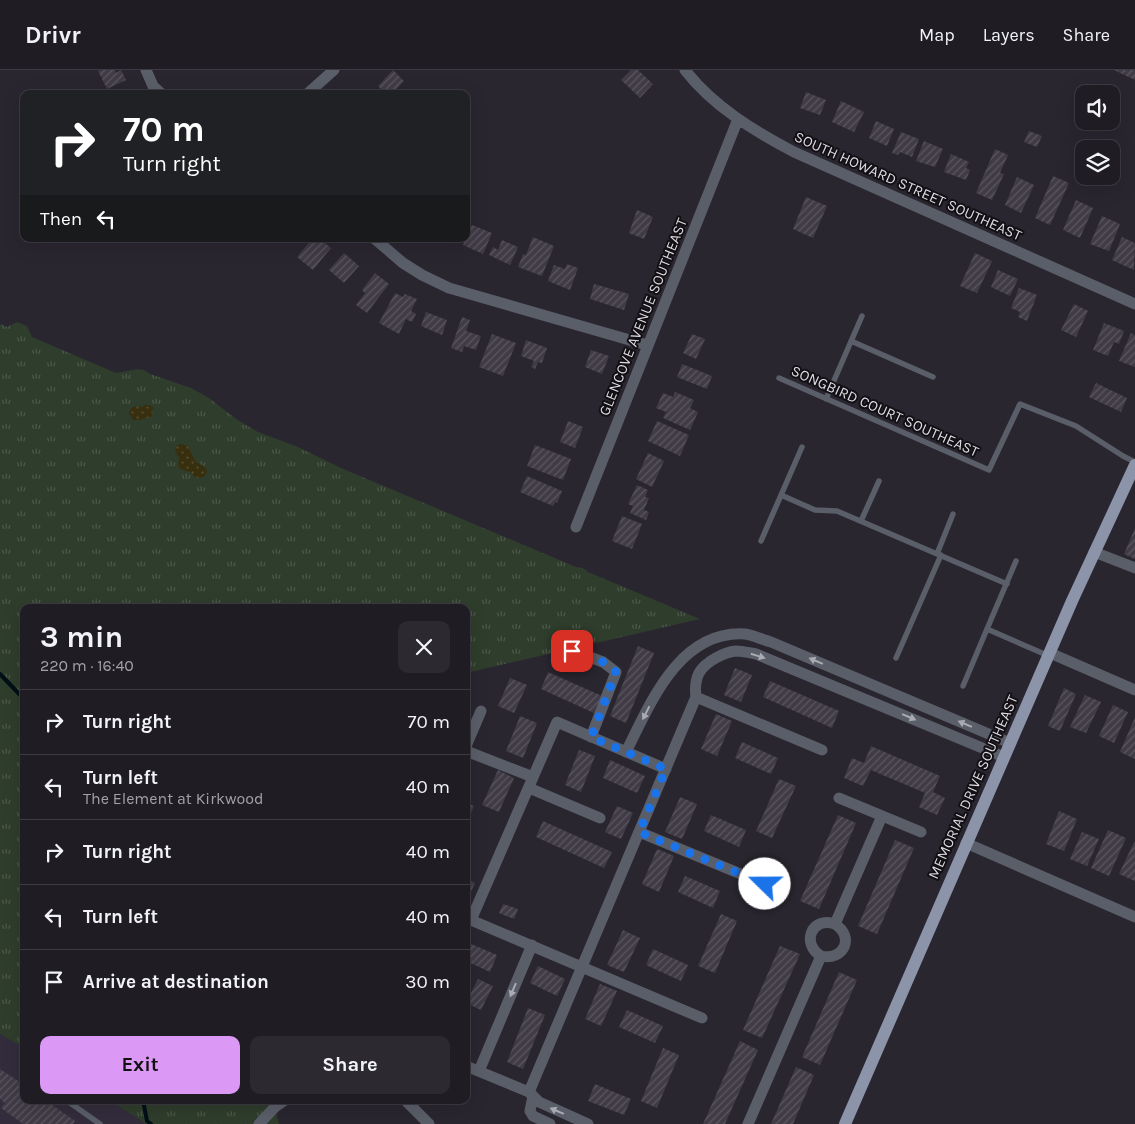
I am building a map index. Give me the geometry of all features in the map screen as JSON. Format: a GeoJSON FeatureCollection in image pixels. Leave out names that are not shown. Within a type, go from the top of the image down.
{"type":"FeatureCollection","features":[{"type":"Feature","properties":{"kind":"main road","name":"MEMORIAL DRIVE SOUTHEAST"},"geometry":{"type":"LineString","coordinates":[[845,1124],[966,843],[1135,463]]}},
{"type":"Feature","properties":{"kind":"street"},"geometry":{"type":"LineString","coordinates":[[146,70],[153,86],[158,90]]}},
{"type":"Feature","properties":{"kind":"street"},"geometry":{"type":"LineString","coordinates":[[312,90],[334,70]]}},
{"type":"Feature","properties":{"kind":"street","name":"SOUTH HOWARD STREET SOUTHEAST"},"geometry":{"type":"LineString","coordinates":[[685,70],[698,85],[738,118],[764,136],[794,152],[1135,304]]}},
{"type":"Feature","properties":{"kind":"street","name":"GLENCOVE AVENUE SOUTHEAST"},"geometry":{"type":"LineString","coordinates":[[576,527],[738,118]]}},
{"type":"Feature","properties":{"kind":"street"},"geometry":{"type":"LineString","coordinates":[[378,242],[403,263],[449,288],[648,345]]}},
{"type":"Feature","properties":{"kind":"street"},"geometry":{"type":"LineString","coordinates":[[1094,552],[1135,568]]}},
{"type":"Feature","properties":{"kind":"street"},"geometry":{"type":"LineString","coordinates":[[626,752],[656,692],[683,659],[701,642],[745,634],[771,642],[1010,743]]}},
{"type":"Feature","properties":{"kind":"street"},"geometry":{"type":"LineString","coordinates":[[557,645],[603,662],[616,672],[591,737]]}},
{"type":"Feature","properties":{"kind":"street"},"geometry":{"type":"LineString","coordinates":[[550,1124],[533,1116],[530,1111],[531,1094],[582,966],[696,697],[695,687],[699,672],[712,660],[723,654],[736,651],[756,654],[1004,757]]}},
{"type":"Feature","properties":{"kind":"street"},"geometry":{"type":"LineString","coordinates":[[1049,654],[1135,690]]}},
{"type":"Feature","properties":{"kind":"street"},"geometry":{"type":"LineString","coordinates":[[683,659],[699,672]]}},
{"type":"Feature","properties":{"kind":"street"},"geometry":{"type":"LineString","coordinates":[[696,697],[822,750]]}},
{"type":"Feature","properties":{"kind":"street"},"geometry":{"type":"LineString","coordinates":[[470,737],[481,711]]}},
{"type":"Feature","properties":{"kind":"street"},"geometry":{"type":"LineString","coordinates":[[470,917],[557,722],[666,769]]}},
{"type":"Feature","properties":{"kind":"street"},"geometry":{"type":"LineString","coordinates":[[470,752],[600,818]]}},
{"type":"Feature","properties":{"kind":"street"},"geometry":{"type":"LineString","coordinates":[[840,798],[920,832]]}},
{"type":"Feature","properties":{"kind":"street"},"geometry":{"type":"LineString","coordinates":[[835,924],[882,816]]}},
{"type":"Feature","properties":{"kind":"street"},"geometry":{"type":"LineString","coordinates":[[639,832],[765,884]]}},
{"type":"Feature","properties":{"kind":"street"},"geometry":{"type":"LineString","coordinates":[[966,843],[1135,917]]}},
{"type":"Feature","properties":{"kind":"street"},"geometry":{"type":"LineString","coordinates":[[470,919],[702,1018]]}},
{"type":"Feature","properties":{"kind":"street"},"geometry":{"type":"LineString","coordinates":[[822,922],[835,924],[841,928],[844,934],[846,940],[845,947],[834,957],[821,956],[815,953],[812,948],[810,935],[812,929],[822,922]]}},
{"type":"Feature","properties":{"kind":"street"},"geometry":{"type":"LineString","coordinates":[[479,1072],[532,945]]}},
{"type":"Feature","properties":{"kind":"street"},"geometry":{"type":"LineString","coordinates":[[748,1124],[821,956]]}},
{"type":"Feature","properties":{"kind":"street"},"geometry":{"type":"LineString","coordinates":[[470,1068],[531,1094],[539,1102],[588,1124]]}},
{"type":"Feature","properties":{"kind":"street"},"geometry":{"type":"LineString","coordinates":[[259,1124],[279,1104]]}},
{"type":"Feature","properties":{"kind":"street"},"geometry":{"type":"LineString","coordinates":[[409,1104],[429,1124]]}},
{"type":"Feature","properties":{"kind":"lane"},"geometry":{"type":"LineString","coordinates":[[826,399],[862,316]]}},
{"type":"Feature","properties":{"kind":"lane"},"geometry":{"type":"LineString","coordinates":[[851,341],[933,376]]}},
{"type":"Feature","properties":{"kind":"lane","name":"SONGBIRD COURT SOUTHEAST"},"geometry":{"type":"LineString","coordinates":[[779,378],[989,470],[1020,404],[1076,426],[1135,463]]}},
{"type":"Feature","properties":{"kind":"lane"},"geometry":{"type":"LineString","coordinates":[[761,541],[802,446]]}},
{"type":"Feature","properties":{"kind":"lane"},"geometry":{"type":"LineString","coordinates":[[861,521],[879,481]]}},
{"type":"Feature","properties":{"kind":"lane"},"geometry":{"type":"LineString","coordinates":[[781,495],[815,510],[837,511],[1006,584]]}},
{"type":"Feature","properties":{"kind":"lane"},"geometry":{"type":"LineString","coordinates":[[896,658],[954,514]]}},
{"type":"Feature","properties":{"kind":"lane"},"geometry":{"type":"LineString","coordinates":[[963,686],[1016,561]]}},
{"type":"Feature","properties":{"kind":"lane"},"geometry":{"type":"LineString","coordinates":[[987,629],[1049,654]]}},
{"type":"Feature","properties":{"kind":"lane"},"geometry":{"type":"LineString","coordinates":[[72,1104],[100,1124]]}},
{"type":"Feature","properties":{"kind":"shaded area"},"geometry":{"type":"Polygon","coordinates":[[[0,1034],[20,1046],[20,1104],[115,1104],[146,1124],[0,1124],[0,1034]]]}},
{"type":"Feature","properties":{"kind":"green space"},"geometry":{"type":"Polygon","coordinates":[[[17,322],[27,326],[32,337],[116,373],[138,369],[144,370],[150,374],[191,388],[209,398],[236,419],[258,432],[298,447],[341,468],[576,567],[583,568],[588,572],[700,619],[470,672],[470,604],[20,604],[20,1046],[0,1034],[0,324],[7,327],[17,322]]]}},
{"type":"Feature","properties":{"kind":"green space"},"geometry":{"type":"Polygon","coordinates":[[[115,1104],[274,1104],[279,1124],[146,1124],[115,1104]]]}},
{"type":"Feature","properties":{"kind":"sand"},"geometry":{"type":"Polygon","coordinates":[[[145,405],[153,407],[152,416],[133,420],[129,413],[131,409],[145,405]]]}},
{"type":"Feature","properties":{"kind":"sand"},"geometry":{"type":"Polygon","coordinates":[[[177,445],[188,446],[195,461],[205,467],[207,472],[204,477],[196,478],[190,472],[178,468],[179,459],[175,451],[177,445]]]}},
{"type":"Feature","properties":{"kind":"building"},"geometry":{"type":"Polygon","coordinates":[[[115,70],[116,73],[121,70],[126,80],[107,89],[98,71],[115,70]]]}},
{"type":"Feature","properties":{"kind":"building"},"geometry":{"type":"Polygon","coordinates":[[[393,70],[404,81],[396,90],[382,90],[378,86],[393,70]]]}},
{"type":"Feature","properties":{"kind":"building"},"geometry":{"type":"Polygon","coordinates":[[[631,70],[638,70],[653,84],[640,98],[621,80],[631,70]]]}},
{"type":"Feature","properties":{"kind":"building"},"geometry":{"type":"Polygon","coordinates":[[[1114,70],[1135,70],[1135,80],[1114,70]]]}},
{"type":"Feature","properties":{"kind":"building"},"geometry":{"type":"Polygon","coordinates":[[[806,92],[826,100],[820,115],[800,108],[806,92]]]}},
{"type":"Feature","properties":{"kind":"building"},"geometry":{"type":"Polygon","coordinates":[[[841,101],[864,112],[854,132],[832,122],[841,101]]]}},
{"type":"Feature","properties":{"kind":"building"},"geometry":{"type":"Polygon","coordinates":[[[876,121],[894,129],[887,146],[869,138],[876,121]]]}},
{"type":"Feature","properties":{"kind":"building"},"geometry":{"type":"Polygon","coordinates":[[[1029,131],[1042,136],[1037,147],[1024,142],[1029,131]]]}},
{"type":"Feature","properties":{"kind":"building"},"geometry":{"type":"Polygon","coordinates":[[[901,132],[919,139],[912,157],[900,152],[898,155],[892,153],[901,132]]]}},
{"type":"Feature","properties":{"kind":"building"},"geometry":{"type":"Polygon","coordinates":[[[924,141],[943,149],[935,167],[916,161],[924,141]]]}},
{"type":"Feature","properties":{"kind":"building"},"geometry":{"type":"Polygon","coordinates":[[[995,149],[1008,155],[1000,173],[1004,174],[992,200],[976,193],[995,149]]]}},
{"type":"Feature","properties":{"kind":"building"},"geometry":{"type":"Polygon","coordinates":[[[951,154],[969,162],[966,168],[970,170],[966,180],[944,172],[951,154]]]}},
{"type":"Feature","properties":{"kind":"building"},"geometry":{"type":"Polygon","coordinates":[[[1053,176],[1069,183],[1050,225],[1035,218],[1053,176]]]}},
{"type":"Feature","properties":{"kind":"building"},"geometry":{"type":"Polygon","coordinates":[[[1017,177],[1034,185],[1021,213],[1005,205],[1017,177]]]}},
{"type":"Feature","properties":{"kind":"building"},"geometry":{"type":"Polygon","coordinates":[[[806,197],[827,206],[813,238],[793,229],[806,197]]]}},
{"type":"Feature","properties":{"kind":"building"},"geometry":{"type":"Polygon","coordinates":[[[1076,200],[1093,208],[1080,238],[1063,230],[1076,200]]]}},
{"type":"Feature","properties":{"kind":"building"},"geometry":{"type":"Polygon","coordinates":[[[637,210],[653,217],[644,239],[629,233],[637,210]]]}},
{"type":"Feature","properties":{"kind":"building"},"geometry":{"type":"Polygon","coordinates":[[[1102,216],[1120,224],[1109,251],[1090,244],[1102,216]]]}},
{"type":"Feature","properties":{"kind":"building"},"geometry":{"type":"Polygon","coordinates":[[[472,225],[492,233],[483,254],[463,245],[464,242],[470,242],[472,225]]]}},
{"type":"Feature","properties":{"kind":"building"},"geometry":{"type":"Polygon","coordinates":[[[533,237],[554,246],[542,276],[518,267],[523,254],[526,255],[533,237]]]}},
{"type":"Feature","properties":{"kind":"building"},"geometry":{"type":"Polygon","coordinates":[[[1122,237],[1135,243],[1134,270],[1112,260],[1122,237]]]}},
{"type":"Feature","properties":{"kind":"building"},"geometry":{"type":"Polygon","coordinates":[[[502,240],[518,247],[510,265],[489,255],[493,247],[498,250],[502,240]]]}},
{"type":"Feature","properties":{"kind":"building"},"geometry":{"type":"Polygon","coordinates":[[[310,242],[324,242],[331,248],[313,270],[297,257],[310,242]]]}},
{"type":"Feature","properties":{"kind":"building"},"geometry":{"type":"Polygon","coordinates":[[[344,253],[359,266],[344,283],[329,270],[344,253]]]}},
{"type":"Feature","properties":{"kind":"building"},"geometry":{"type":"Polygon","coordinates":[[[975,253],[992,261],[977,293],[960,286],[975,253]]]}},
{"type":"Feature","properties":{"kind":"building"},"geometry":{"type":"Polygon","coordinates":[[[567,264],[578,268],[570,290],[548,281],[554,265],[565,269],[567,264]]]}},
{"type":"Feature","properties":{"kind":"building"},"geometry":{"type":"Polygon","coordinates":[[[998,270],[1018,279],[1010,296],[991,287],[998,270]]]}},
{"type":"Feature","properties":{"kind":"building"},"geometry":{"type":"Polygon","coordinates":[[[375,273],[389,284],[367,313],[356,305],[365,293],[362,290],[375,273]]]}},
{"type":"Feature","properties":{"kind":"building"},"geometry":{"type":"Polygon","coordinates":[[[594,284],[629,294],[624,310],[590,299],[594,284]]]}},
{"type":"Feature","properties":{"kind":"building"},"geometry":{"type":"Polygon","coordinates":[[[1019,288],[1037,295],[1027,321],[1018,317],[1020,312],[1011,308],[1019,288]]]}},
{"type":"Feature","properties":{"kind":"building"},"geometry":{"type":"Polygon","coordinates":[[[395,293],[403,297],[405,294],[417,299],[411,311],[416,314],[412,322],[406,319],[399,334],[379,323],[395,293]]]}},
{"type":"Feature","properties":{"kind":"building"},"geometry":{"type":"Polygon","coordinates":[[[1074,304],[1088,311],[1076,337],[1061,330],[1074,304]]]}},
{"type":"Feature","properties":{"kind":"building"},"geometry":{"type":"Polygon","coordinates":[[[426,312],[447,320],[442,335],[421,326],[426,312]]]}},
{"type":"Feature","properties":{"kind":"building"},"geometry":{"type":"Polygon","coordinates":[[[462,317],[470,320],[466,331],[481,336],[476,350],[464,346],[462,352],[451,348],[462,317]]]}},
{"type":"Feature","properties":{"kind":"building"},"geometry":{"type":"Polygon","coordinates":[[[1104,323],[1124,331],[1119,344],[1114,342],[1108,356],[1093,350],[1104,323]]]}},
{"type":"Feature","properties":{"kind":"building"},"geometry":{"type":"Polygon","coordinates":[[[1131,333],[1135,335],[1135,367],[1119,361],[1131,333]]]}},
{"type":"Feature","properties":{"kind":"building"},"geometry":{"type":"Polygon","coordinates":[[[492,334],[516,343],[503,376],[479,367],[492,334]]]}},
{"type":"Feature","properties":{"kind":"building"},"geometry":{"type":"Polygon","coordinates":[[[692,334],[705,339],[696,359],[683,353],[692,334]]]}},
{"type":"Feature","properties":{"kind":"building"},"geometry":{"type":"Polygon","coordinates":[[[526,340],[547,348],[542,363],[538,362],[535,369],[531,367],[534,361],[521,356],[526,340]]]}},
{"type":"Feature","properties":{"kind":"building"},"geometry":{"type":"Polygon","coordinates":[[[591,350],[609,356],[602,374],[585,367],[591,350]]]}},
{"type":"Feature","properties":{"kind":"building"},"geometry":{"type":"Polygon","coordinates":[[[682,364],[712,376],[707,389],[677,377],[682,364]]]}},
{"type":"Feature","properties":{"kind":"building"},"geometry":{"type":"Polygon","coordinates":[[[1096,383],[1127,398],[1121,412],[1089,397],[1096,383]]]}},
{"type":"Feature","properties":{"kind":"building"},"geometry":{"type":"Polygon","coordinates":[[[675,392],[694,400],[690,408],[698,412],[690,430],[663,418],[666,412],[656,408],[663,393],[673,397],[675,392]]]}},
{"type":"Feature","properties":{"kind":"building"},"geometry":{"type":"Polygon","coordinates":[[[568,421],[583,427],[575,448],[560,442],[568,421]]]}},
{"type":"Feature","properties":{"kind":"building"},"geometry":{"type":"Polygon","coordinates":[[[657,421],[689,435],[680,456],[648,441],[657,421]]]}},
{"type":"Feature","properties":{"kind":"building"},"geometry":{"type":"Polygon","coordinates":[[[535,445],[571,459],[563,480],[527,466],[535,445]]]}},
{"type":"Feature","properties":{"kind":"building"},"geometry":{"type":"Polygon","coordinates":[[[648,453],[664,461],[652,487],[636,479],[648,453]]]}},
{"type":"Feature","properties":{"kind":"building"},"geometry":{"type":"Polygon","coordinates":[[[527,476],[562,491],[557,503],[555,502],[553,506],[520,492],[527,476]]]}},
{"type":"Feature","properties":{"kind":"building"},"geometry":{"type":"Polygon","coordinates":[[[637,485],[648,490],[645,497],[649,498],[644,510],[649,512],[646,520],[630,513],[633,506],[628,504],[637,485]]]}},
{"type":"Feature","properties":{"kind":"building"},"geometry":{"type":"Polygon","coordinates":[[[622,516],[642,524],[632,549],[612,541],[622,516]]]}},
{"type":"Feature","properties":{"kind":"building"},"geometry":{"type":"Polygon","coordinates":[[[1135,528],[1135,559],[1124,554],[1135,528]]]}},
{"type":"Feature","properties":{"kind":"building"},"geometry":{"type":"Polygon","coordinates":[[[638,646],[654,653],[626,723],[610,716],[638,646]]]}},
{"type":"Feature","properties":{"kind":"building"},"geometry":{"type":"Polygon","coordinates":[[[735,668],[752,675],[741,702],[724,695],[735,668]]]}},
{"type":"Feature","properties":{"kind":"building"},"geometry":{"type":"Polygon","coordinates":[[[548,672],[602,696],[594,713],[541,689],[548,672]]]}},
{"type":"Feature","properties":{"kind":"building"},"geometry":{"type":"Polygon","coordinates":[[[510,678],[527,685],[514,713],[498,706],[510,678]]]}},
{"type":"Feature","properties":{"kind":"building"},"geometry":{"type":"Polygon","coordinates":[[[770,681],[839,711],[832,728],[763,697],[770,681]]]}},
{"type":"Feature","properties":{"kind":"building"},"geometry":{"type":"Polygon","coordinates":[[[1064,688],[1076,694],[1060,731],[1048,726],[1064,688]]]}},
{"type":"Feature","properties":{"kind":"building"},"geometry":{"type":"Polygon","coordinates":[[[1085,695],[1101,702],[1086,733],[1070,727],[1085,695]]]}},
{"type":"Feature","properties":{"kind":"building"},"geometry":{"type":"Polygon","coordinates":[[[1113,705],[1128,712],[1114,743],[1099,736],[1113,705]]]}},
{"type":"Feature","properties":{"kind":"building"},"geometry":{"type":"Polygon","coordinates":[[[716,714],[732,721],[717,756],[701,749],[716,714]]]}},
{"type":"Feature","properties":{"kind":"building"},"geometry":{"type":"Polygon","coordinates":[[[520,716],[537,723],[523,758],[506,751],[520,716]]]}},
{"type":"Feature","properties":{"kind":"building"},"geometry":{"type":"Polygon","coordinates":[[[1135,717],[1135,759],[1120,752],[1135,717]]]}},
{"type":"Feature","properties":{"kind":"building"},"geometry":{"type":"Polygon","coordinates":[[[742,742],[778,758],[771,774],[735,758],[742,742]]]}},
{"type":"Feature","properties":{"kind":"building"},"geometry":{"type":"Polygon","coordinates":[[[871,746],[940,776],[933,792],[945,798],[937,815],[919,807],[925,793],[871,770],[863,786],[844,778],[852,758],[864,763],[871,746]]]}},
{"type":"Feature","properties":{"kind":"building"},"geometry":{"type":"Polygon","coordinates":[[[579,750],[595,756],[581,792],[565,785],[579,750]]]}},
{"type":"Feature","properties":{"kind":"building"},"geometry":{"type":"Polygon","coordinates":[[[610,760],[645,776],[637,793],[603,778],[610,760]]]}},
{"type":"Feature","properties":{"kind":"building"},"geometry":{"type":"Polygon","coordinates":[[[498,770],[514,778],[499,812],[482,805],[498,770]]]}},
{"type":"Feature","properties":{"kind":"building"},"geometry":{"type":"Polygon","coordinates":[[[779,779],[796,786],[772,838],[756,831],[779,779]]]}},
{"type":"Feature","properties":{"kind":"building"},"geometry":{"type":"Polygon","coordinates":[[[680,797],[697,804],[682,839],[665,832],[680,797]]]}},
{"type":"Feature","properties":{"kind":"building"},"geometry":{"type":"Polygon","coordinates":[[[470,804],[474,806],[470,815],[470,804]]]}},
{"type":"Feature","properties":{"kind":"building"},"geometry":{"type":"Polygon","coordinates":[[[617,806],[633,813],[621,839],[605,832],[617,806]]]}},
{"type":"Feature","properties":{"kind":"building"},"geometry":{"type":"Polygon","coordinates":[[[1059,811],[1077,819],[1064,851],[1046,844],[1059,811]]]}},
{"type":"Feature","properties":{"kind":"building"},"geometry":{"type":"Polygon","coordinates":[[[711,815],[746,830],[739,847],[704,831],[711,815]]]}},
{"type":"Feature","properties":{"kind":"building"},"geometry":{"type":"Polygon","coordinates":[[[838,815],[856,823],[819,909],[800,901],[838,815]]]}},
{"type":"Feature","properties":{"kind":"building"},"geometry":{"type":"Polygon","coordinates":[[[543,821],[612,852],[604,868],[536,837],[543,821]]]}},
{"type":"Feature","properties":{"kind":"building"},"geometry":{"type":"Polygon","coordinates":[[[1108,830],[1126,838],[1109,876],[1091,868],[1108,830]]]}},
{"type":"Feature","properties":{"kind":"building"},"geometry":{"type":"Polygon","coordinates":[[[1082,832],[1099,839],[1087,866],[1070,859],[1082,832]]]}},
{"type":"Feature","properties":{"kind":"building"},"geometry":{"type":"Polygon","coordinates":[[[895,840],[914,848],[877,934],[858,926],[895,840]]]}},
{"type":"Feature","properties":{"kind":"building"},"geometry":{"type":"Polygon","coordinates":[[[1135,842],[1135,881],[1119,874],[1135,842]]]}},
{"type":"Feature","properties":{"kind":"building"},"geometry":{"type":"Polygon","coordinates":[[[657,849],[674,856],[659,892],[642,884],[657,849]]]}},
{"type":"Feature","properties":{"kind":"building"},"geometry":{"type":"Polygon","coordinates":[[[685,876],[720,891],[713,908],[678,892],[685,876]]]}},
{"type":"Feature","properties":{"kind":"building"},"geometry":{"type":"Polygon","coordinates":[[[470,881],[475,883],[470,894],[470,881]]]}},
{"type":"Feature","properties":{"kind":"building"},"geometry":{"type":"Polygon","coordinates":[[[503,904],[518,909],[514,919],[499,913],[503,904]]]}},
{"type":"Feature","properties":{"kind":"building"},"geometry":{"type":"Polygon","coordinates":[[[721,914],[737,921],[715,973],[698,966],[721,914]]]}},
{"type":"Feature","properties":{"kind":"building"},"geometry":{"type":"Polygon","coordinates":[[[623,930],[640,938],[624,972],[607,965],[623,930]]]}},
{"type":"Feature","properties":{"kind":"building"},"geometry":{"type":"Polygon","coordinates":[[[470,943],[497,955],[490,972],[470,963],[470,943]]]}},
{"type":"Feature","properties":{"kind":"building"},"geometry":{"type":"Polygon","coordinates":[[[780,946],[800,954],[762,1038],[743,1030],[780,946]]]}},
{"type":"Feature","properties":{"kind":"building"},"geometry":{"type":"Polygon","coordinates":[[[653,949],[688,965],[681,981],[646,965],[653,949]]]}},
{"type":"Feature","properties":{"kind":"building"},"geometry":{"type":"Polygon","coordinates":[[[538,966],[565,979],[557,996],[530,983],[538,966]]]}},
{"type":"Feature","properties":{"kind":"building"},"geometry":{"type":"Polygon","coordinates":[[[839,972],[857,980],[820,1065],[802,1057],[839,972]]]}},
{"type":"Feature","properties":{"kind":"building"},"geometry":{"type":"Polygon","coordinates":[[[478,979],[493,986],[481,1010],[470,1005],[470,995],[478,979]]]}},
{"type":"Feature","properties":{"kind":"building"},"geometry":{"type":"Polygon","coordinates":[[[600,984],[617,991],[601,1026],[585,1019],[600,984]]]}},
{"type":"Feature","properties":{"kind":"building"},"geometry":{"type":"Polygon","coordinates":[[[528,1008],[545,1015],[523,1069],[507,1062],[528,1008]]]}},
{"type":"Feature","properties":{"kind":"building"},"geometry":{"type":"Polygon","coordinates":[[[627,1010],[663,1026],[655,1043],[619,1027],[627,1010]]]}},
{"type":"Feature","properties":{"kind":"building"},"geometry":{"type":"Polygon","coordinates":[[[740,1041],[758,1050],[725,1124],[703,1124],[740,1041]]]}},
{"type":"Feature","properties":{"kind":"building"},"geometry":{"type":"Polygon","coordinates":[[[663,1048],[679,1055],[657,1108],[641,1101],[663,1048]]]}},
{"type":"Feature","properties":{"kind":"building"},"geometry":{"type":"Polygon","coordinates":[[[796,1067],[814,1075],[793,1124],[771,1124],[796,1067]]]}},
{"type":"Feature","properties":{"kind":"building"},"geometry":{"type":"Polygon","coordinates":[[[0,1069],[20,1082],[20,1104],[51,1104],[75,1121],[73,1124],[23,1124],[1,1108],[5,1103],[0,1099],[0,1069]]]}},
{"type":"Feature","properties":{"kind":"building"},"geometry":{"type":"Polygon","coordinates":[[[595,1084],[631,1099],[624,1115],[588,1101],[595,1084]]]}},
{"type":"Feature","properties":{"kind":"waterway"},"geometry":{"type":"LineString","coordinates":[[0,674],[20,695]]}},
{"type":"Feature","properties":{"kind":"waterway"},"geometry":{"type":"LineString","coordinates":[[144,1104],[147,1121],[151,1124]]}},
{"type":"Feature","properties":{"kind":"route"},"geometry":{"type":"LineString","coordinates":[[572,651],[603,662],[616,672],[591,737],[666,769],[639,832],[765,884]]}}]}
